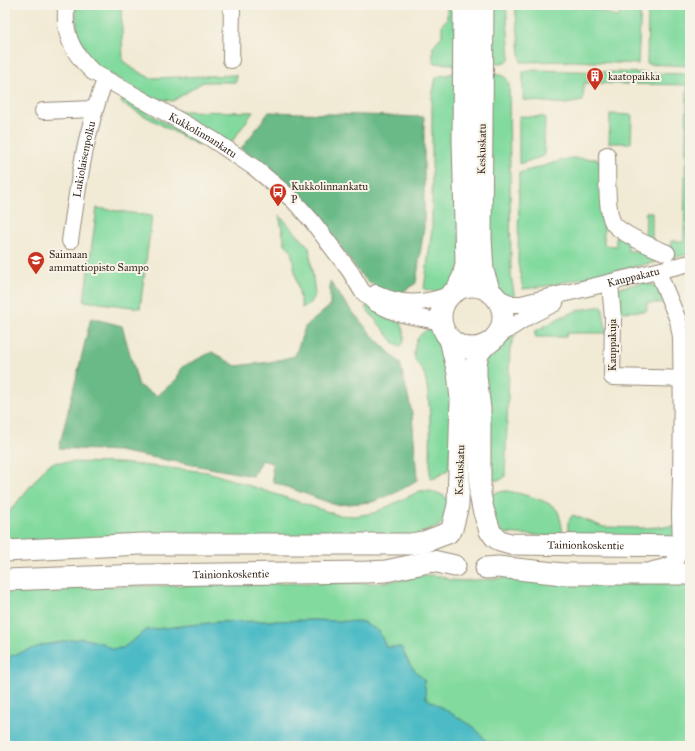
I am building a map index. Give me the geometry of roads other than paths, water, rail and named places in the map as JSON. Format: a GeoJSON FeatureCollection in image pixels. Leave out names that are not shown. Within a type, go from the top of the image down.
{"type":"FeatureCollection","features":[{"type":"Feature","properties":{"kind":"main road","name":"Keskuskatu"},"geometry":{"type":"LineString","coordinates":[[454,292],[463,277],[466,264],[463,139],[464,5]]}},
{"type":"Feature","properties":{"kind":"main road","name":"Keskuskatu"},"geometry":{"type":"LineString","coordinates":[[483,5],[481,238],[483,271],[493,295]]}},
{"type":"Feature","properties":{"kind":"main road"},"geometry":{"type":"LineString","coordinates":[[473,286],[482,288],[493,295],[502,308],[503,321],[501,327],[490,342],[470,348],[462,347],[446,330],[441,313],[444,304],[454,292],[464,287],[473,286]]}},
{"type":"Feature","properties":{"kind":"main road","name":"Keskuskatu"},"geometry":{"type":"LineString","coordinates":[[446,330],[458,373],[461,399],[458,505],[450,531]]}},
{"type":"Feature","properties":{"kind":"main road","name":"Keskuskatu"},"geometry":{"type":"LineString","coordinates":[[490,342],[478,354],[476,376],[480,409],[480,494],[483,509],[492,534]]}},
{"type":"Feature","properties":{"kind":"main road"},"geometry":{"type":"LineString","coordinates":[[5,551],[141,544],[411,544],[424,542],[450,531],[459,525],[474,524],[480,525],[492,534],[497,543],[492,561],[486,568]]}},
{"type":"Feature","properties":{"kind":"main road"},"geometry":{"type":"LineString","coordinates":[[450,531],[444,550],[445,558],[462,570],[474,571],[498,567],[563,574],[690,574]]}},
{"type":"Feature","properties":{"kind":"main road","name":"Tainionkoskentie"},"geometry":{"type":"LineString","coordinates":[[492,534],[500,541],[510,544],[685,546]]}},
{"type":"Feature","properties":{"kind":"main road","name":"Tainionkoskentie"},"geometry":{"type":"LineString","coordinates":[[5,580],[143,575],[368,572],[433,561],[455,566]]}},
{"type":"Feature","properties":{"kind":"street","name":"Kukkolinnankatu"},"geometry":{"type":"LineString","coordinates":[[66,5],[67,31],[73,48],[83,63],[93,72],[212,139],[255,168],[293,200],[312,221],[350,271],[362,291],[368,297],[384,308],[446,330]]}},
{"type":"Feature","properties":{"kind":"street"},"geometry":{"type":"LineString","coordinates":[[231,60],[232,5]]}},
{"type":"Feature","properties":{"kind":"street","name":"Lukiolaisenpolku"},"geometry":{"type":"LineString","coordinates":[[70,241],[80,171],[94,109],[105,80]]}},
{"type":"Feature","properties":{"kind":"street"},"geometry":{"type":"LineString","coordinates":[[43,111],[94,109]]}},
{"type":"Feature","properties":{"kind":"street"},"geometry":{"type":"LineString","coordinates":[[608,155],[609,211],[614,224],[643,243],[667,253]]}},
{"type":"Feature","properties":{"kind":"street","name":"Kauppakatu"},"geometry":{"type":"LineString","coordinates":[[493,295],[512,304],[521,304],[690,264]]}},
{"type":"Feature","properties":{"kind":"street","name":"Kukkolinnankatu"},"geometry":{"type":"LineString","coordinates":[[350,271],[374,291],[386,298],[400,302],[426,302],[440,299],[454,292]]}},
{"type":"Feature","properties":{"kind":"street"},"geometry":{"type":"LineString","coordinates":[[639,574],[667,567],[674,563],[685,546],[681,496],[686,378],[678,320],[658,272]]}},
{"type":"Feature","properties":{"kind":"street","name":"Kauppakuja"},"geometry":{"type":"LineString","coordinates":[[610,284],[613,318],[612,377],[686,378]]}},
{"type":"Feature","properties":{"kind":"street","name":"Kauppakatu"},"geometry":{"type":"LineString","coordinates":[[490,342],[529,316],[576,292]]}},
{"type":"Feature","properties":{"kind":"street"},"geometry":{"type":"LineString","coordinates":[[681,496],[690,509]]}},
{"type":"Feature","properties":{"kind":"water"},"geometry":{"type":"Polygon","coordinates":[[[314,620],[363,622],[379,631],[386,647],[401,647],[410,665],[424,680],[426,698],[474,727],[487,742],[508,744],[512,746],[5,746],[6,676],[10,656],[43,645],[82,638],[102,643],[112,649],[123,648],[147,630],[217,622],[314,620]]]}},
{"type":"Feature","properties":{"kind":"place","name":"kaatopaikka"},"geometry":{"type":"Point","coordinates":[595,91]}},
{"type":"Feature","properties":{"kind":"place","name":"Kukkolinnankatu P"},"geometry":{"type":"Point","coordinates":[278,207]}},
{"type":"Feature","properties":{"kind":"place","name":"Saimaan ammattiopisto Sampo"},"geometry":{"type":"Point","coordinates":[36,275]}}]}
